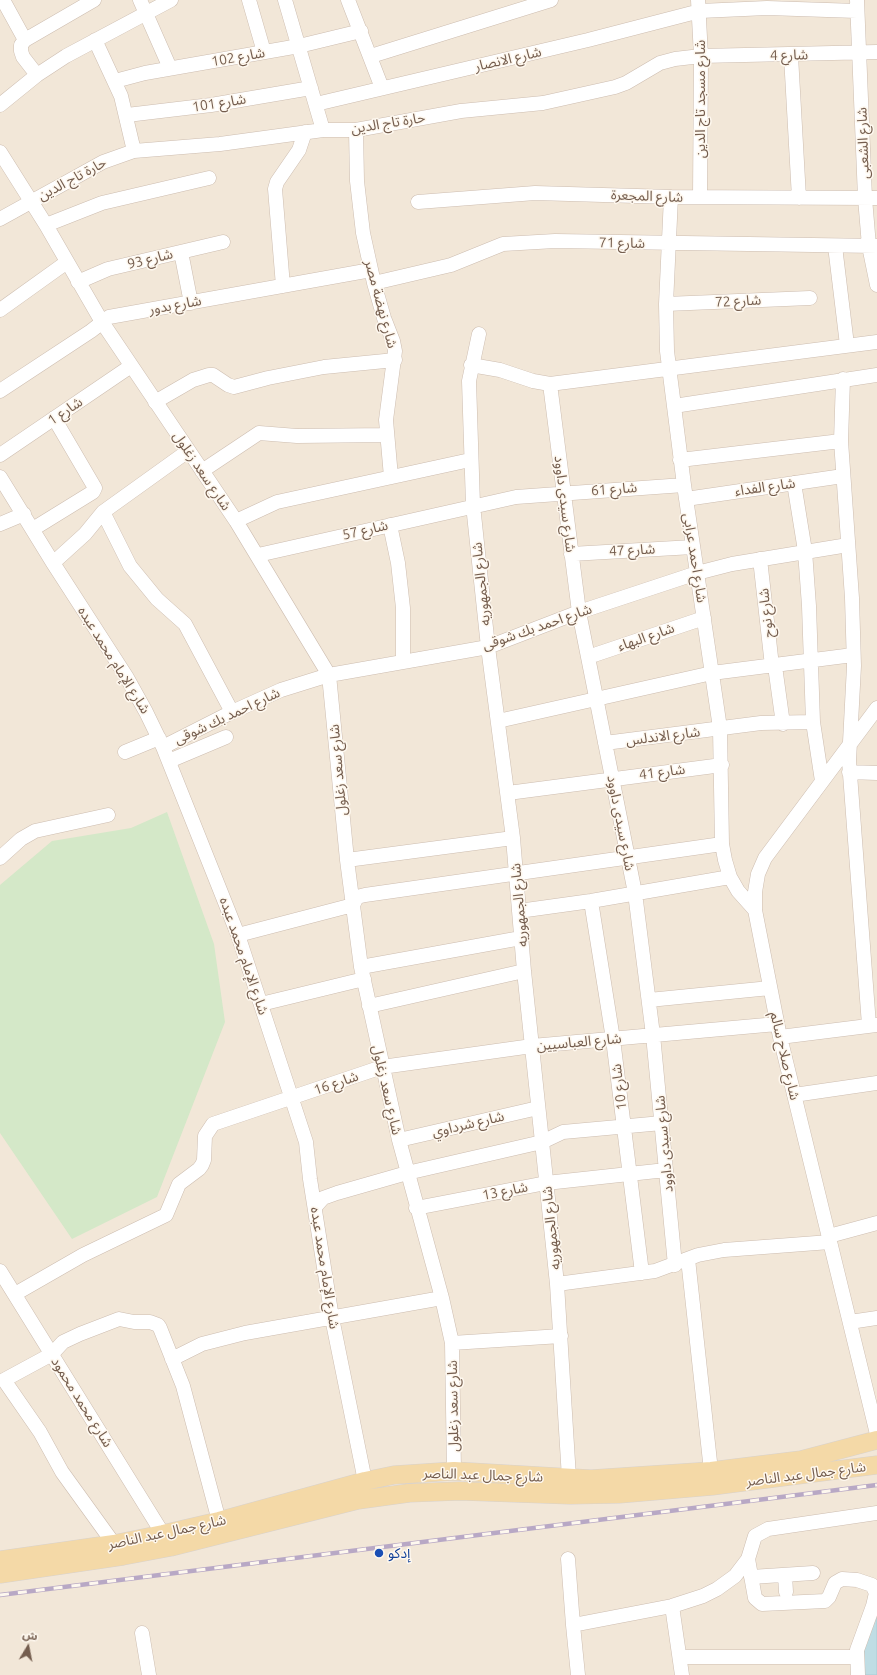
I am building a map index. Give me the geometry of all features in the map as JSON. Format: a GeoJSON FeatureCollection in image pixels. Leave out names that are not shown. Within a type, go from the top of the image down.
{"type":"FeatureCollection","features":[{"type":"Feature","properties":{"kind":"main road","name":"شارع جمال عبد الناصر"},"geometry":{"type":"LineString","coordinates":[[0,1560],[114,1544],[163,1534],[219,1521],[365,1481],[409,1474],[454,1471],[569,1478],[616,1478],[710,1471],[801,1460],[877,1440]]}},
{"type":"Feature","properties":{"kind":"main road","name":"شارع جمال عبد الناصر"},"geometry":{"type":"LineString","coordinates":[[0,1574],[124,1556],[171,1547],[358,1500],[409,1493],[460,1491],[570,1495],[613,1494],[712,1486],[877,1465]]}},
{"type":"Feature","properties":{"kind":"street"},"geometry":{"type":"LineString","coordinates":[[2,0],[25,40]]}},
{"type":"Feature","properties":{"kind":"street"},"geometry":{"type":"LineString","coordinates":[[36,75],[23,57],[21,45],[25,40],[94,0]]}},
{"type":"Feature","properties":{"kind":"street"},"geometry":{"type":"LineString","coordinates":[[0,105],[36,75],[95,40],[143,6],[171,0]]}},
{"type":"Feature","properties":{"kind":"street"},"geometry":{"type":"LineString","coordinates":[[249,0],[264,52]]}},
{"type":"Feature","properties":{"kind":"street"},"geometry":{"type":"LineString","coordinates":[[285,0],[323,130]]}},
{"type":"Feature","properties":{"kind":"street"},"geometry":{"type":"LineString","coordinates":[[348,0],[371,56],[382,88]]}},
{"type":"Feature","properties":{"kind":"street"},"geometry":{"type":"LineString","coordinates":[[371,56],[551,0]]}},
{"type":"Feature","properties":{"kind":"street"},"geometry":{"type":"LineString","coordinates":[[143,6],[170,68]]}},
{"type":"Feature","properties":{"kind":"street","name":"شارع الانصار"},"geometry":{"type":"LineString","coordinates":[[316,104],[699,6],[766,8],[857,6]]}},
{"type":"Feature","properties":{"kind":"street","name":"شارع مسجد تاج الدين"},"geometry":{"type":"LineString","coordinates":[[699,6],[700,197]]}},
{"type":"Feature","properties":{"kind":"street","name":"شارع الشعبى"},"geometry":{"type":"LineString","coordinates":[[857,6],[859,53],[877,284]]}},
{"type":"Feature","properties":{"kind":"street","name":"شارع 102"},"geometry":{"type":"LineString","coordinates":[[115,81],[170,68],[299,46],[361,31]]}},
{"type":"Feature","properties":{"kind":"street"},"geometry":{"type":"LineString","coordinates":[[95,40],[115,81],[126,115],[134,151]]}},
{"type":"Feature","properties":{"kind":"street","name":"شارع 4"},"geometry":{"type":"LineString","coordinates":[[700,56],[790,56],[877,52]]}},
{"type":"Feature","properties":{"kind":"street","name":"حارة تاج الدين"},"geometry":{"type":"LineString","coordinates":[[0,219],[30,201],[103,162],[134,151],[220,144],[323,130],[356,130],[461,111],[543,102],[582,95],[626,83],[660,63],[675,59],[700,56]]}},
{"type":"Feature","properties":{"kind":"street"},"geometry":{"type":"LineString","coordinates":[[790,56],[799,198]]}},
{"type":"Feature","properties":{"kind":"street","name":"شارع 101"},"geometry":{"type":"LineString","coordinates":[[126,115],[211,105],[311,88]]}},
{"type":"Feature","properties":{"kind":"street","name":"شارع نهضة مصر"},"geometry":{"type":"LineString","coordinates":[[356,130],[360,215],[373,276],[384,318],[393,341],[394,360],[388,402],[387,435],[391,477]]}},
{"type":"Feature","properties":{"kind":"street"},"geometry":{"type":"LineString","coordinates":[[283,286],[275,189],[277,182],[299,150],[304,132]]}},
{"type":"Feature","properties":{"kind":"street","name":"شارع سعد زغلول"},"geometry":{"type":"LineString","coordinates":[[0,152],[46,225],[102,322],[258,555],[329,675],[347,860],[362,973],[407,1173],[442,1298],[452,1343],[454,1471]]}},
{"type":"Feature","properties":{"kind":"street"},"geometry":{"type":"LineString","coordinates":[[46,225],[102,203],[208,178]]}},
{"type":"Feature","properties":{"kind":"street","name":"شارع المجعرة"},"geometry":{"type":"LineString","coordinates":[[418,202],[535,193],[671,197],[871,198]]}},
{"type":"Feature","properties":{"kind":"street","name":"شارع احمد عرابى"},"geometry":{"type":"LineString","coordinates":[[671,197],[666,304],[669,368],[680,460],[720,728],[722,765],[722,844],[730,877],[738,891],[755,910]]}},
{"type":"Feature","properties":{"kind":"street","name":"شارع 71"},"geometry":{"type":"LineString","coordinates":[[373,276],[451,265],[503,244],[555,241],[669,244],[873,246]]}},
{"type":"Feature","properties":{"kind":"street","name":"شارع 93"},"geometry":{"type":"LineString","coordinates":[[78,282],[108,269],[223,242]]}},
{"type":"Feature","properties":{"kind":"street"},"geometry":{"type":"LineString","coordinates":[[835,246],[847,345]]}},
{"type":"Feature","properties":{"kind":"street"},"geometry":{"type":"LineString","coordinates":[[181,252],[190,302]]}},
{"type":"Feature","properties":{"kind":"street"},"geometry":{"type":"LineString","coordinates":[[0,310],[67,262]]}},
{"type":"Feature","properties":{"kind":"street","name":"شارع بدور"},"geometry":{"type":"LineString","coordinates":[[0,391],[102,322],[114,316],[283,286],[373,276]]}},
{"type":"Feature","properties":{"kind":"street","name":"شارع 72"},"geometry":{"type":"LineString","coordinates":[[666,304],[810,298]]}},
{"type":"Feature","properties":{"kind":"street","name":"شارع الجمهوريه"},"geometry":{"type":"LineString","coordinates":[[479,334],[471,365],[469,398],[470,460],[473,505],[488,646],[513,838],[524,971],[557,1284],[569,1478]]}},
{"type":"Feature","properties":{"kind":"street"},"geometry":{"type":"LineString","coordinates":[[471,365],[500,370],[533,381],[550,384],[877,342]]}},
{"type":"Feature","properties":{"kind":"street"},"geometry":{"type":"LineString","coordinates":[[155,402],[193,380],[209,375],[213,375],[228,386],[234,387],[268,378],[324,367],[394,360]]}},
{"type":"Feature","properties":{"kind":"street","name":"شارع 1"},"geometry":{"type":"LineString","coordinates":[[0,455],[131,366]]}},
{"type":"Feature","properties":{"kind":"street"},"geometry":{"type":"LineString","coordinates":[[674,406],[877,375]]}},
{"type":"Feature","properties":{"kind":"street"},"geometry":{"type":"LineString","coordinates":[[843,379],[842,441],[853,655],[849,772],[873,1025]]}},
{"type":"Feature","properties":{"kind":"street","name":"شارع سيدى داوود"},"geometry":{"type":"LineString","coordinates":[[550,384],[579,612],[635,893],[653,1035],[666,1170],[681,1262],[710,1471]]}},
{"type":"Feature","properties":{"kind":"street"},"geometry":{"type":"LineString","coordinates":[[33,530],[93,492],[95,488],[54,418]]}},
{"type":"Feature","properties":{"kind":"street"},"geometry":{"type":"LineString","coordinates":[[202,470],[259,433],[297,436],[387,435]]}},
{"type":"Feature","properties":{"kind":"street"},"geometry":{"type":"LineString","coordinates":[[680,460],[842,441]]}},
{"type":"Feature","properties":{"kind":"street"},"geometry":{"type":"LineString","coordinates":[[52,563],[86,534],[103,512],[188,451]]}},
{"type":"Feature","properties":{"kind":"street"},"geometry":{"type":"LineString","coordinates":[[236,521],[277,502],[470,460]]}},
{"type":"Feature","properties":{"kind":"street","name":"شارع الفداء"},"geometry":{"type":"LineString","coordinates":[[686,499],[844,476]]}},
{"type":"Feature","properties":{"kind":"street","name":"شارع الإمام محمد عبده"},"geometry":{"type":"LineString","coordinates":[[0,477],[24,514],[52,563],[126,676],[161,742],[238,935],[306,1142],[332,1318],[365,1481]]}},
{"type":"Feature","properties":{"kind":"street"},"geometry":{"type":"LineString","coordinates":[[794,483],[805,551],[812,662],[813,722],[822,781]]}},
{"type":"Feature","properties":{"kind":"street","name":"شارع 61"},"geometry":{"type":"LineString","coordinates":[[473,505],[516,497],[563,492],[684,485]]}},
{"type":"Feature","properties":{"kind":"street","name":"شارع 57"},"geometry":{"type":"LineString","coordinates":[[258,555],[473,505]]}},
{"type":"Feature","properties":{"kind":"street"},"geometry":{"type":"LineString","coordinates":[[103,512],[130,566],[157,599],[185,624],[232,712]]}},
{"type":"Feature","properties":{"kind":"street"},"geometry":{"type":"LineString","coordinates":[[0,524],[24,514]]}},
{"type":"Feature","properties":{"kind":"street"},"geometry":{"type":"LineString","coordinates":[[390,525],[398,562],[403,608],[403,660]]}},
{"type":"Feature","properties":{"kind":"street","name":"شارع احمد بك شوقى"},"geometry":{"type":"LineString","coordinates":[[125,752],[161,742],[281,690],[329,675],[403,660],[488,646],[579,612],[697,573],[732,564],[848,545]]}},
{"type":"Feature","properties":{"kind":"street","name":"شارع 47"},"geometry":{"type":"LineString","coordinates":[[572,554],[693,546]]}},
{"type":"Feature","properties":{"kind":"street","name":"شارع نوح"},"geometry":{"type":"LineString","coordinates":[[760,559],[773,666],[783,724]]}},
{"type":"Feature","properties":{"kind":"street","name":"شارع البهاء"},"geometry":{"type":"LineString","coordinates":[[588,657],[704,618]]}},
{"type":"Feature","properties":{"kind":"street"},"geometry":{"type":"LineString","coordinates":[[498,721],[712,673],[812,662],[853,655]]}},
{"type":"Feature","properties":{"kind":"street","name":"شارع صلاح سالم"},"geometry":{"type":"LineString","coordinates":[[877,708],[850,742],[765,858],[758,874],[755,910],[778,1030],[877,1434]]}},
{"type":"Feature","properties":{"kind":"street","name":"شارع الاندلس"},"geometry":{"type":"LineString","coordinates":[[606,743],[760,723],[783,724],[813,722]]}},
{"type":"Feature","properties":{"kind":"street"},"geometry":{"type":"LineString","coordinates":[[169,761],[226,737]]}},
{"type":"Feature","properties":{"kind":"street","name":"شارع 41"},"geometry":{"type":"LineString","coordinates":[[508,793],[612,778],[722,765]]}},
{"type":"Feature","properties":{"kind":"street"},"geometry":{"type":"LineString","coordinates":[[849,772],[877,773]]}},
{"type":"Feature","properties":{"kind":"street"},"geometry":{"type":"LineString","coordinates":[[0,858],[21,839],[36,831],[108,815]]}},
{"type":"Feature","properties":{"kind":"street"},"geometry":{"type":"LineString","coordinates":[[347,860],[513,838]]}},
{"type":"Feature","properties":{"kind":"street"},"geometry":{"type":"LineString","coordinates":[[238,935],[353,905],[357,897],[365,895],[516,872],[722,844]]}},
{"type":"Feature","properties":{"kind":"street"},"geometry":{"type":"LineString","coordinates":[[519,911],[591,901],[730,877]]}},
{"type":"Feature","properties":{"kind":"street","name":"شارع 10"},"geometry":{"type":"LineString","coordinates":[[591,901],[613,1039],[642,1273]]}},
{"type":"Feature","properties":{"kind":"street"},"geometry":{"type":"LineString","coordinates":[[261,1004],[362,973],[521,938]]}},
{"type":"Feature","properties":{"kind":"street"},"geometry":{"type":"LineString","coordinates":[[369,1006],[524,971]]}},
{"type":"Feature","properties":{"kind":"street"},"geometry":{"type":"LineString","coordinates":[[649,1000],[770,988]]}},
{"type":"Feature","properties":{"kind":"street","name":"شارع العباسيين"},"geometry":{"type":"LineString","coordinates":[[382,1067],[532,1046],[653,1035],[873,1025]]}},
{"type":"Feature","properties":{"kind":"street","name":"شارع 16"},"geometry":{"type":"LineString","coordinates":[[15,1294],[83,1255],[166,1215],[179,1184],[202,1165],[205,1136],[213,1124],[382,1067]]}},
{"type":"Feature","properties":{"kind":"street"},"geometry":{"type":"LineString","coordinates":[[794,1095],[877,1083]]}},
{"type":"Feature","properties":{"kind":"street","name":"شارع شرداوي"},"geometry":{"type":"LineString","coordinates":[[399,1140],[538,1108]]}},
{"type":"Feature","properties":{"kind":"street"},"geometry":{"type":"LineString","coordinates":[[315,1207],[323,1198],[330,1195],[407,1173],[542,1142],[563,1132],[662,1123]]}},
{"type":"Feature","properties":{"kind":"street","name":"شارع 13"},"geometry":{"type":"LineString","coordinates":[[416,1208],[546,1182],[666,1170]]}},
{"type":"Feature","properties":{"kind":"street"},"geometry":{"type":"LineString","coordinates":[[557,1284],[665,1269],[681,1262],[724,1250],[829,1239],[877,1224]]}},
{"type":"Feature","properties":{"kind":"street","name":"شارع محمد محمود"},"geometry":{"type":"LineString","coordinates":[[0,1271],[163,1534]]}},
{"type":"Feature","properties":{"kind":"street"},"geometry":{"type":"LineString","coordinates":[[172,1359],[202,1344],[246,1333],[442,1298]]}},
{"type":"Feature","properties":{"kind":"street"},"geometry":{"type":"LineString","coordinates":[[850,1322],[877,1318]]}},
{"type":"Feature","properties":{"kind":"street"},"geometry":{"type":"LineString","coordinates":[[114,1544],[62,1472],[40,1432],[2,1382],[52,1354],[63,1342],[119,1319],[134,1322],[150,1322],[158,1325],[183,1386],[219,1521]]}},
{"type":"Feature","properties":{"kind":"street"},"geometry":{"type":"LineString","coordinates":[[452,1343],[561,1336]]}},
{"type":"Feature","properties":{"kind":"street"},"geometry":{"type":"LineString","coordinates":[[573,1625],[672,1606],[703,1596],[717,1589],[735,1576],[748,1559],[756,1536],[768,1529],[877,1513]]}},
{"type":"Feature","properties":{"kind":"street"},"geometry":{"type":"LineString","coordinates":[[568,1559],[578,1675]]}},
{"type":"Feature","properties":{"kind":"street"},"geometry":{"type":"LineString","coordinates":[[748,1559],[755,1598],[762,1604],[767,1605],[825,1601],[829,1597],[835,1583],[842,1579],[857,1580],[872,1585],[876,1593],[873,1606],[859,1642],[856,1657],[858,1675]]}},
{"type":"Feature","properties":{"kind":"street"},"geometry":{"type":"LineString","coordinates":[[751,1576],[813,1573]]}},
{"type":"Feature","properties":{"kind":"street"},"geometry":{"type":"LineString","coordinates":[[785,1575],[786,1592]]}},
{"type":"Feature","properties":{"kind":"street"},"geometry":{"type":"LineString","coordinates":[[672,1606],[682,1675]]}},
{"type":"Feature","properties":{"kind":"street"},"geometry":{"type":"LineString","coordinates":[[142,1633],[149,1675]]}},
{"type":"Feature","properties":{"kind":"street"},"geometry":{"type":"LineString","coordinates":[[680,1657],[856,1657]]}},
{"type":"Feature","properties":{"kind":"shaded area"},"geometry":{"type":"Polygon","coordinates":[[[0,0],[877,0],[877,1675],[0,1675],[0,0]]]}},
{"type":"Feature","properties":{"kind":"green space"},"geometry":{"type":"Polygon","coordinates":[[[167,812],[214,944],[225,1022],[157,1197],[72,1239],[0,1133],[0,885],[52,841],[131,828],[167,812]]]}},
{"type":"Feature","properties":{"kind":"water"},"geometry":{"type":"Polygon","coordinates":[[[877,1603],[877,1675],[863,1675],[865,1630],[877,1603]]]}},
{"type":"Feature","properties":{"kind":"railway"},"geometry":{"type":"LineString","coordinates":[[0,1595],[877,1485]]}},
{"type":"Feature","properties":{"kind":"place","name":"إدكو"},"geometry":{"type":"Point","coordinates":[379,1553]}}]}
